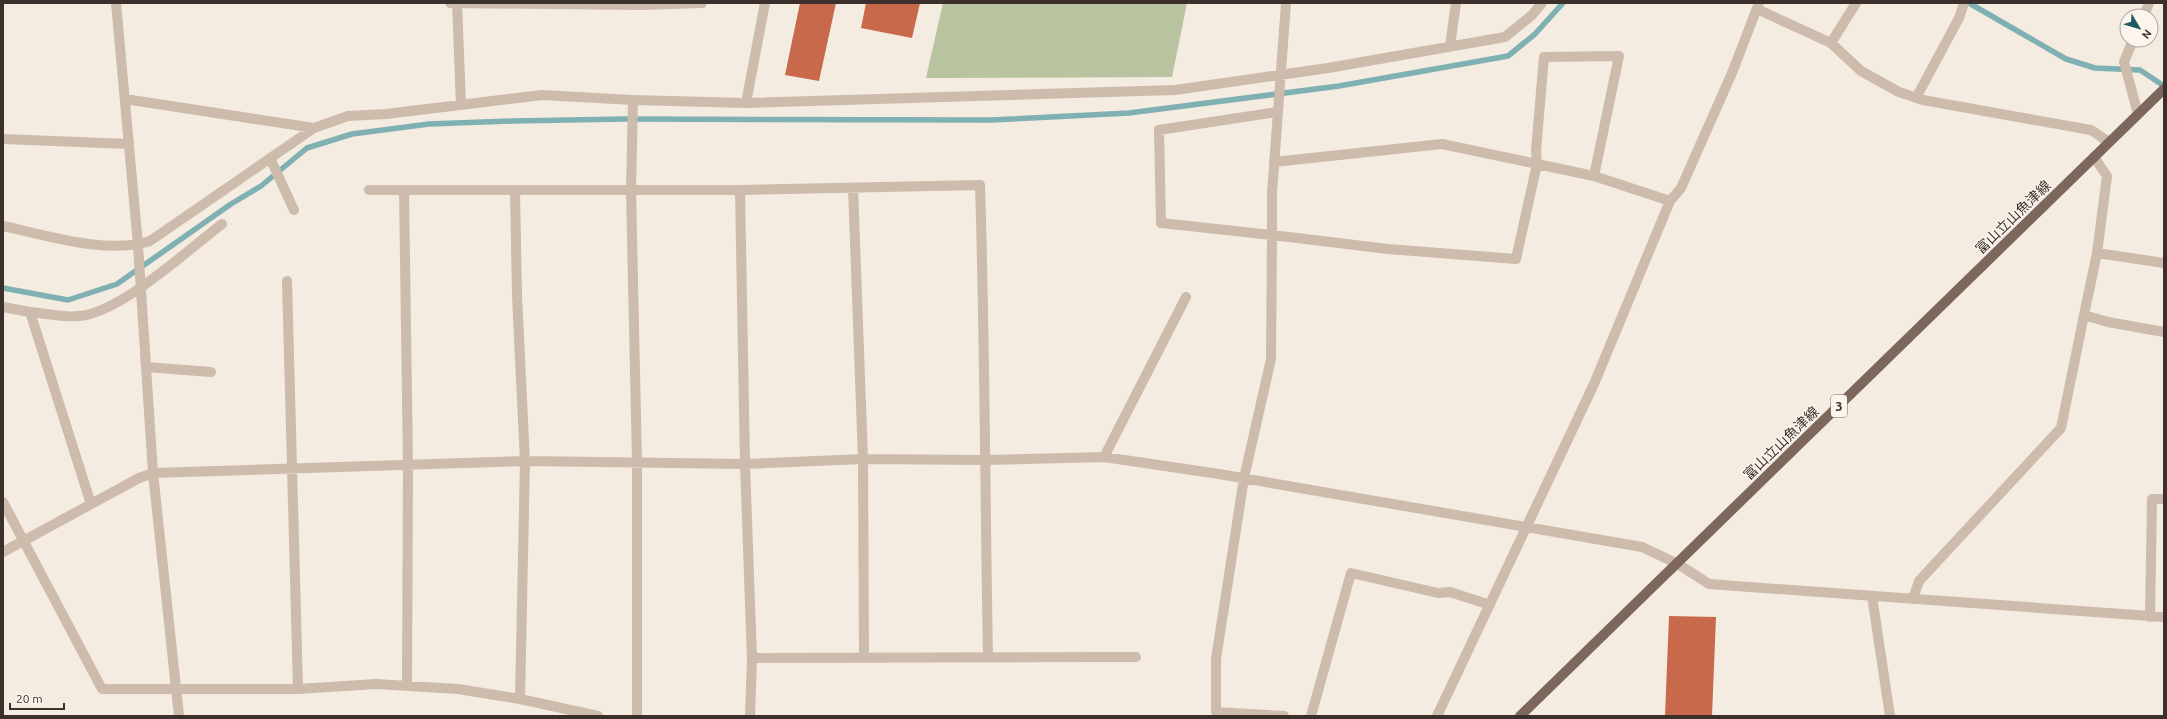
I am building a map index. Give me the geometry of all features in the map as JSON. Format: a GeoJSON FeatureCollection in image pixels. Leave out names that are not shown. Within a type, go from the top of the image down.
{"type":"FeatureCollection","features":[{"type":"Feature","properties":{"kind":"main road","name":"富山立山魚津線"},"geometry":{"type":"LineString","coordinates":[[1520,716],[2161,93]]}},
{"type":"Feature","properties":{"kind":"street"},"geometry":{"type":"LineString","coordinates":[[116,3],[138,250],[153,473],[179,716]]}},
{"type":"Feature","properties":{"kind":"street"},"geometry":{"type":"LineString","coordinates":[[450,3],[702,3]]}},
{"type":"Feature","properties":{"kind":"street"},"geometry":{"type":"LineString","coordinates":[[457,3],[461,105]]}},
{"type":"Feature","properties":{"kind":"street"},"geometry":{"type":"LineString","coordinates":[[746,103],[765,3]]}},
{"type":"Feature","properties":{"kind":"street"},"geometry":{"type":"LineString","coordinates":[[1284,716],[1216,712],[1216,659],[1244,478],[1271,359],[1271,210],[1286,3]]}},
{"type":"Feature","properties":{"kind":"street"},"geometry":{"type":"LineString","coordinates":[[1450,46],[1456,3]]}},
{"type":"Feature","properties":{"kind":"street"},"geometry":{"type":"LineString","coordinates":[[3,226],[92,244],[138,250],[271,160],[314,128],[348,116],[386,114],[542,95],[633,104],[746,103],[1175,90],[1280,79],[1450,46],[1505,37],[1532,15],[1542,3]]}},
{"type":"Feature","properties":{"kind":"street"},"geometry":{"type":"LineString","coordinates":[[1832,43],[1856,3]]}},
{"type":"Feature","properties":{"kind":"street"},"geometry":{"type":"LineString","coordinates":[[1437,716],[1528,528],[1594,384],[1670,201],[1681,188],[1732,73],[1758,6],[1832,43],[1861,71],[1899,92],[1916,98],[2091,130],[2109,142]]}},
{"type":"Feature","properties":{"kind":"street"},"geometry":{"type":"LineString","coordinates":[[1916,98],[1962,8]]}},
{"type":"Feature","properties":{"kind":"street"},"geometry":{"type":"LineString","coordinates":[[2130,48],[2124,62],[2138,114]]}},
{"type":"Feature","properties":{"kind":"street"},"geometry":{"type":"LineString","coordinates":[[1278,109],[1159,130],[1161,223],[1388,249],[1516,259],[1537,164],[1536,150],[1544,57],[1619,56],[1594,176]]}},
{"type":"Feature","properties":{"kind":"street"},"geometry":{"type":"LineString","coordinates":[[124,99],[314,128]]}},
{"type":"Feature","properties":{"kind":"street"},"geometry":{"type":"LineString","coordinates":[[633,104],[631,190],[637,462],[637,716]]}},
{"type":"Feature","properties":{"kind":"street"},"geometry":{"type":"LineString","coordinates":[[3,138],[129,144]]}},
{"type":"Feature","properties":{"kind":"street"},"geometry":{"type":"LineString","coordinates":[[1274,162],[1442,144],[1594,176],[1670,201]]}},
{"type":"Feature","properties":{"kind":"street"},"geometry":{"type":"LineString","coordinates":[[1913,600],[1919,581],[2061,428],[2097,253],[2107,176],[2094,157]]}},
{"type":"Feature","properties":{"kind":"street"},"geometry":{"type":"LineString","coordinates":[[271,160],[294,210]]}},
{"type":"Feature","properties":{"kind":"street"},"geometry":{"type":"LineString","coordinates":[[369,190],[740,190],[980,185],[984,325],[984,460],[988,657]]}},
{"type":"Feature","properties":{"kind":"street"},"geometry":{"type":"LineString","coordinates":[[853,188],[864,459],[864,657]]}},
{"type":"Feature","properties":{"kind":"street"},"geometry":{"type":"LineString","coordinates":[[404,190],[408,464],[407,686]]}},
{"type":"Feature","properties":{"kind":"street"},"geometry":{"type":"LineString","coordinates":[[515,190],[517,296],[525,461],[520,699]]}},
{"type":"Feature","properties":{"kind":"street"},"geometry":{"type":"LineString","coordinates":[[740,190],[745,464],[752,658],[750,716]]}},
{"type":"Feature","properties":{"kind":"street"},"geometry":{"type":"LineString","coordinates":[[3,306],[30,312],[79,316],[105,309],[222,224]]}},
{"type":"Feature","properties":{"kind":"street"},"geometry":{"type":"LineString","coordinates":[[2097,253],[2164,263]]}},
{"type":"Feature","properties":{"kind":"street"},"geometry":{"type":"LineString","coordinates":[[287,281],[293,468],[292,530],[298,689]]}},
{"type":"Feature","properties":{"kind":"street"},"geometry":{"type":"LineString","coordinates":[[1104,457],[1186,297]]}},
{"type":"Feature","properties":{"kind":"street"},"geometry":{"type":"LineString","coordinates":[[30,312],[91,504]]}},
{"type":"Feature","properties":{"kind":"street"},"geometry":{"type":"LineString","coordinates":[[2084,315],[2108,322],[2164,332]]}},
{"type":"Feature","properties":{"kind":"street"},"geometry":{"type":"LineString","coordinates":[[146,367],[211,372]]}},
{"type":"Feature","properties":{"kind":"street"},"geometry":{"type":"LineString","coordinates":[[3,552],[138,478],[153,473],[525,461],[745,464],[864,459],[984,460],[1104,457],[1244,478],[1642,547],[1678,564],[1709,584],[1913,600],[2164,617]]}},
{"type":"Feature","properties":{"kind":"street"},"geometry":{"type":"LineString","coordinates":[[2150,617],[2152,499],[2164,499]]}},
{"type":"Feature","properties":{"kind":"street"},"geometry":{"type":"LineString","coordinates":[[3,502],[102,689],[298,689],[376,684],[458,689],[520,699],[598,716]]}},
{"type":"Feature","properties":{"kind":"street"},"geometry":{"type":"LineString","coordinates":[[1311,716],[1351,573],[1438,593],[1450,592],[1490,605]]}},
{"type":"Feature","properties":{"kind":"street"},"geometry":{"type":"LineString","coordinates":[[1872,596],[1890,716]]}},
{"type":"Feature","properties":{"kind":"street"},"geometry":{"type":"LineString","coordinates":[[752,658],[1136,657]]}},
{"type":"Feature","properties":{"kind":"green space"},"geometry":{"type":"Polygon","coordinates":[[[943,3],[1187,3],[1172,77],[926,78],[943,3]]]}},
{"type":"Feature","properties":{"kind":"building"},"geometry":{"type":"Polygon","coordinates":[[[800,3],[836,3],[819,81],[785,75],[800,3]]]}},
{"type":"Feature","properties":{"kind":"building"},"geometry":{"type":"Polygon","coordinates":[[[866,3],[920,3],[912,38],[861,28],[866,3]]]}},
{"type":"Feature","properties":{"kind":"building"},"geometry":{"type":"Polygon","coordinates":[[[1669,616],[1716,617],[1712,716],[1665,716],[1669,616]]]}},
{"type":"Feature","properties":{"kind":"waterway"},"geometry":{"type":"LineString","coordinates":[[3,288],[68,300],[117,284],[231,204],[261,186],[307,148],[352,134],[429,124],[513,121],[624,119],[991,120],[1129,113],[1339,86],[1508,56],[1535,34],[1563,3]]}},
{"type":"Feature","properties":{"kind":"waterway"},"geometry":{"type":"LineString","coordinates":[[1969,3],[2066,59],[2095,68],[2140,70],[2164,86]]}}]}
